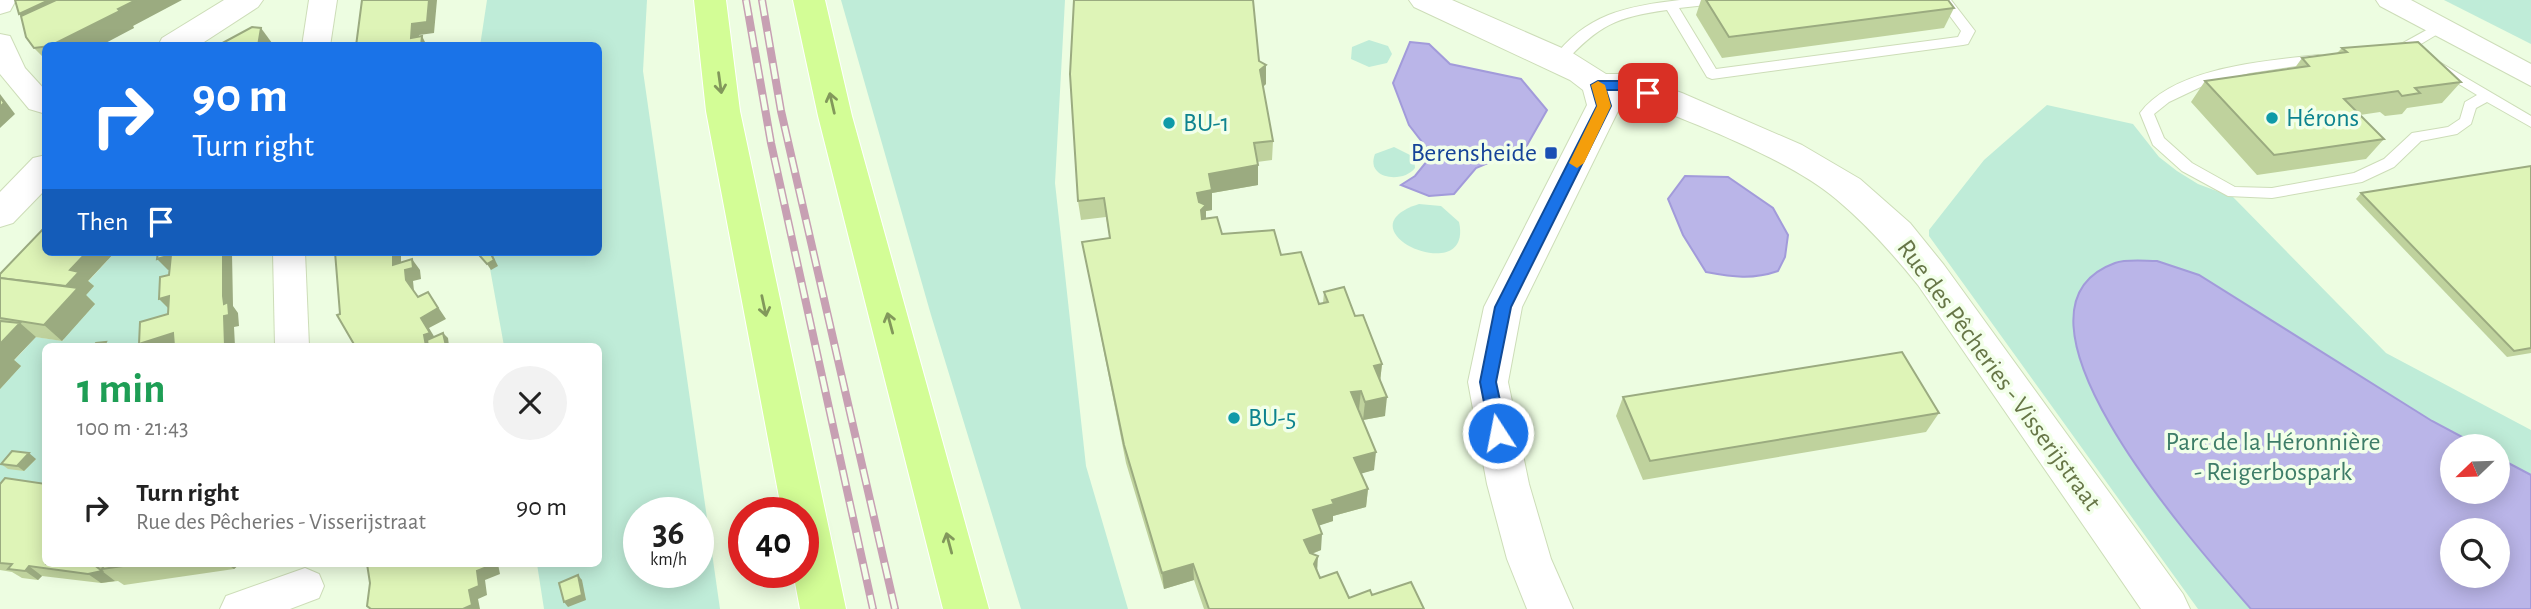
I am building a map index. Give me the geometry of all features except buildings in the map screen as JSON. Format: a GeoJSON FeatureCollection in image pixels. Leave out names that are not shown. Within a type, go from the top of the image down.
{"type":"FeatureCollection","features":[{"type":"Feature","properties":{"kind":"highway"},"geometry":{"type":"LineString","coordinates":[[809,0],[835,116],[966,609]]}},
{"type":"Feature","properties":{"kind":"highway"},"geometry":{"type":"LineString","coordinates":[[710,8],[723,111],[823,609]]}},
{"type":"Feature","properties":{"kind":"street"},"geometry":{"type":"LineString","coordinates":[[0,5],[2,0]]}},
{"type":"Feature","properties":{"kind":"street"},"geometry":{"type":"LineString","coordinates":[[180,42],[247,0]]}},
{"type":"Feature","properties":{"kind":"street"},"geometry":{"type":"LineString","coordinates":[[317,42],[323,0]]}},
{"type":"Feature","properties":{"kind":"street"},"geometry":{"type":"LineString","coordinates":[[1425,0],[1582,72],[1598,85],[1604,106],[1503,307],[1488,382],[1529,559],[1550,609]]}},
{"type":"Feature","properties":{"kind":"street"},"geometry":{"type":"LineString","coordinates":[[2390,0],[2531,76]]}},
{"type":"Feature","properties":{"kind":"street"},"geometry":{"type":"LineString","coordinates":[[0,43],[13,72],[42,103]]}},
{"type":"Feature","properties":{"kind":"street","name":"Rue des Pêcheries - Visserijstraat"},"geometry":{"type":"LineString","coordinates":[[1598,85],[1626,85],[1670,101],[1790,154],[1847,188],[1897,233],[1931,275],[2167,609]]}},
{"type":"Feature","properties":{"kind":"street"},"geometry":{"type":"LineString","coordinates":[[0,214],[42,171]]}},
{"type":"Feature","properties":{"kind":"street"},"geometry":{"type":"LineString","coordinates":[[289,256],[292,343]]}},
{"type":"Feature","properties":{"kind":"street"},"geometry":{"type":"LineString","coordinates":[[240,609],[305,586]]}},
{"type":"Feature","properties":{"kind":"lane"},"geometry":{"type":"LineString","coordinates":[[1559,60],[1584,33],[1601,21],[1671,6],[1716,0]]}},
{"type":"Feature","properties":{"kind":"lane"},"geometry":{"type":"LineString","coordinates":[[1671,6],[1712,74],[1963,41],[1968,31],[1944,0]]}},
{"type":"Feature","properties":{"kind":"lane"},"geometry":{"type":"LineString","coordinates":[[2378,51],[2406,47],[2441,26]]}},
{"type":"Feature","properties":{"kind":"lane"},"geometry":{"type":"LineString","coordinates":[[2406,47],[2531,122]]}},
{"type":"Feature","properties":{"kind":"lane"},"geometry":{"type":"LineString","coordinates":[[2337,56],[2256,67],[2202,81],[2164,95],[2147,113],[2158,141],[2187,167],[2233,192],[2272,193],[2357,178],[2389,163],[2417,137],[2452,131],[2466,121],[2470,104],[2489,95]]}},
{"type":"Feature","properties":{"kind":"green space"},"geometry":{"type":"Polygon","coordinates":[[[487,0],[647,0],[643,71],[704,497],[623,497],[623,588],[714,588],[714,567],[720,609],[544,609],[537,567],[602,567],[602,343],[503,343],[488,256],[602,256],[602,42],[481,42],[487,0]]]}},
{"type":"Feature","properties":{"kind":"green space"},"geometry":{"type":"Polygon","coordinates":[[[841,0],[1065,0],[1055,183],[1086,466],[1128,609],[1021,609],[931,315],[841,0]]]}},
{"type":"Feature","properties":{"kind":"green space"},"geometry":{"type":"Polygon","coordinates":[[[2444,0],[2531,0],[2531,44],[2444,0]]]}},
{"type":"Feature","properties":{"kind":"green space"},"geometry":{"type":"Polygon","coordinates":[[[1369,40],[1388,46],[1392,54],[1387,63],[1369,67],[1351,59],[1352,47],[1369,40]]]}},
{"type":"Feature","properties":{"kind":"green space","name":"Parc de la Héronnière - Reigerbospark"},"geometry":{"type":"Polygon","coordinates":[[[2047,105],[2133,124],[2159,157],[2177,171],[2198,184],[2233,197],[2386,353],[2531,430],[2531,609],[2198,609],[1929,236],[1929,230],[1984,160],[2047,105]]]}},
{"type":"Feature","properties":{"kind":"green space"},"geometry":{"type":"Polygon","coordinates":[[[1394,147],[1414,157],[1415,168],[1402,176],[1380,174],[1373,162],[1375,154],[1394,147]]]}},
{"type":"Feature","properties":{"kind":"green space"},"geometry":{"type":"Polygon","coordinates":[[[1419,204],[1441,206],[1459,222],[1458,242],[1448,252],[1431,253],[1414,248],[1400,239],[1393,227],[1398,215],[1419,204]]]}},
{"type":"Feature","properties":{"kind":"green space"},"geometry":{"type":"Polygon","coordinates":[[[111,256],[172,256],[181,266],[179,306],[152,343],[42,343],[42,492],[0,502],[0,389],[11,364],[36,337],[63,341],[85,285],[111,256]]]}},
{"type":"Feature","properties":{"kind":"shaded area"},"geometry":{"type":"Polygon","coordinates":[[[1410,42],[1429,44],[1450,64],[1521,79],[1547,110],[1526,147],[1476,168],[1454,194],[1429,196],[1401,185],[1415,176],[1432,155],[1409,125],[1393,83],[1410,42]]]}},
{"type":"Feature","properties":{"kind":"shaded area"},"geometry":{"type":"Polygon","coordinates":[[[1685,176],[1728,177],[1773,208],[1788,235],[1785,257],[1778,271],[1742,277],[1706,272],[1683,235],[1668,199],[1685,176]]]}},
{"type":"Feature","properties":{"kind":"shaded area"},"geometry":{"type":"Polygon","coordinates":[[[2157,261],[2199,275],[2456,434],[2440,434],[2440,504],[2510,504],[2510,464],[2531,475],[2531,609],[2251,609],[2153,489],[2116,434],[2088,380],[2074,330],[2081,290],[2115,263],[2157,261]]]}},
{"type":"Feature","properties":{"kind":"railway"},"geometry":{"type":"LineString","coordinates":[[746,0],[771,143],[873,609]]}},
{"type":"Feature","properties":{"kind":"railway"},"geometry":{"type":"LineString","coordinates":[[762,0],[781,111],[895,609]]}},
{"type":"Feature","properties":{"kind":"slow traffic"},"geometry":{"type":"LineString","coordinates":[[1577,163],[1604,106],[1598,85]]}},
{"type":"Feature","properties":{"kind":"place","name":"Hérons"},"geometry":{"type":"Point","coordinates":[2272,118]}},
{"type":"Feature","properties":{"kind":"place","name":"BU-1"},"geometry":{"type":"Point","coordinates":[1169,123]}},
{"type":"Feature","properties":{"kind":"place","name":"Berensheide"},"geometry":{"type":"Point","coordinates":[1551,153]}},
{"type":"Feature","properties":{"kind":"place","name":"BU-5"},"geometry":{"type":"Point","coordinates":[1234,418]}},
{"type":"Feature","properties":{"kind":"route"},"geometry":{"type":"LineString","coordinates":[[1498,433],[1488,382],[1503,307],[1604,106],[1598,85],[1626,85],[1648,93]]}}]}
